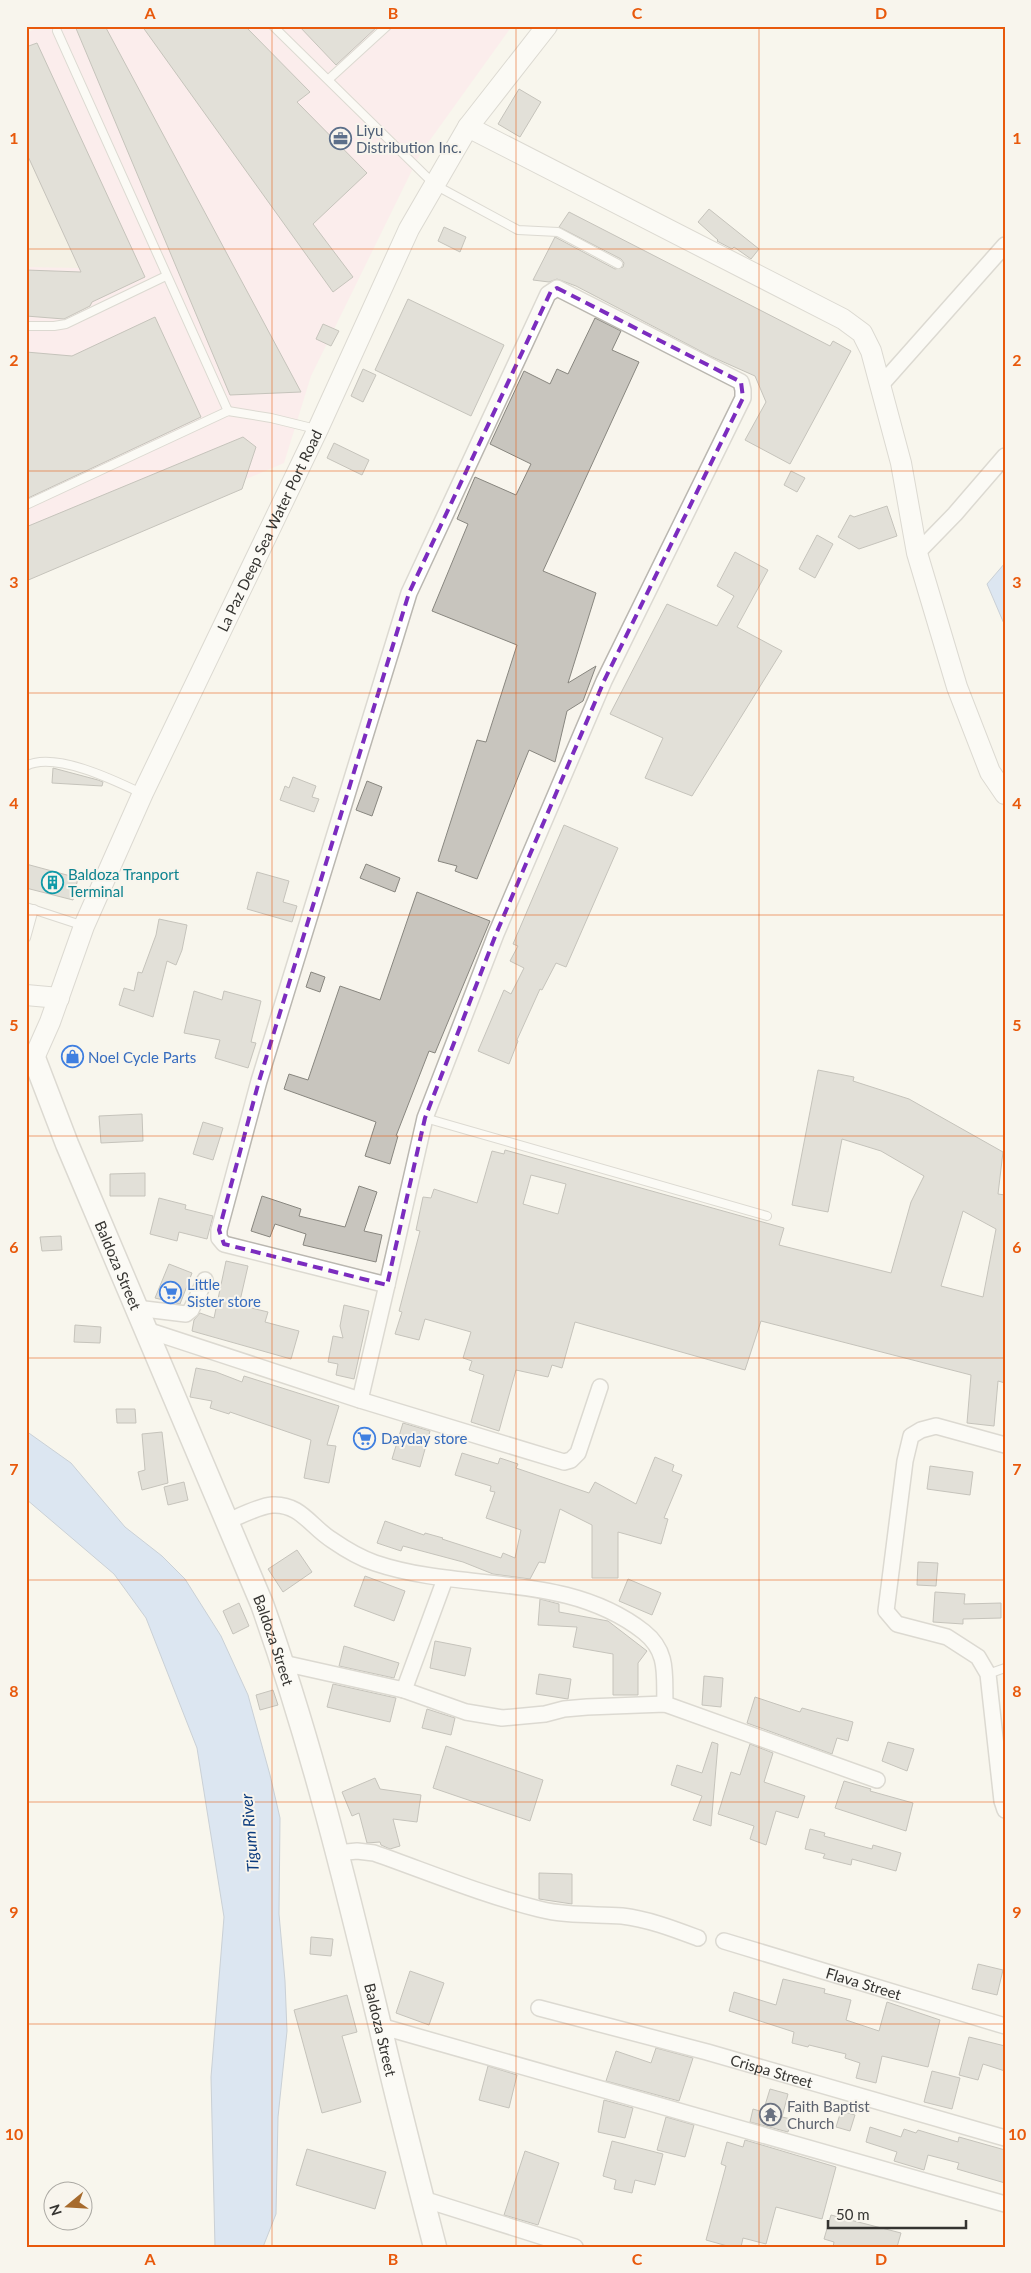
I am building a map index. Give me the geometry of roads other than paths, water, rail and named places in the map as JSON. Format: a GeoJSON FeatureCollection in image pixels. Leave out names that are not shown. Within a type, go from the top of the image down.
{"type":"FeatureCollection","features":[{"type":"Feature","properties":{"kind":"main road","name":"La Paz Deep Sea Water Port Road"},"geometry":{"type":"LineString","coordinates":[[29,1052],[59,998],[84,926],[143,794],[318,429],[408,229],[468,127],[548,26]]}},
{"type":"Feature","properties":{"kind":"main road"},"geometry":{"type":"LineString","coordinates":[[468,127],[843,319],[862,333],[871,351],[901,463],[917,553],[958,687],[990,772],[1005,794]]}},
{"type":"Feature","properties":{"kind":"main road"},"geometry":{"type":"LineString","coordinates":[[26,995],[59,998]]}},
{"type":"Feature","properties":{"kind":"main road","name":"Baldoza Street"},"geometry":{"type":"LineString","coordinates":[[29,1052],[262,1604],[283,1663],[361,1944],[434,2247]]}},
{"type":"Feature","properties":{"kind":"street"},"geometry":{"type":"LineString","coordinates":[[880,386],[1005,245]]}},
{"type":"Feature","properties":{"kind":"street"},"geometry":{"type":"LineString","coordinates":[[360,1400],[387,1285],[425,1118],[496,934],[604,682],[742,398],[741,382],[557,288],[548,294],[409,593],[259,1081],[218,1230],[219,1238],[224,1244],[387,1285]]}},
{"type":"Feature","properties":{"kind":"street"},"geometry":{"type":"LineString","coordinates":[[917,553],[1005,456]]}},
{"type":"Feature","properties":{"kind":"street"},"geometry":{"type":"LineString","coordinates":[[136,1308],[186,1314],[191,1310],[205,1280]]}},
{"type":"Feature","properties":{"kind":"street"},"geometry":{"type":"LineString","coordinates":[[144,1328],[360,1400],[564,1462],[571,1460],[578,1453],[600,1387]]}},
{"type":"Feature","properties":{"kind":"street"},"geometry":{"type":"LineString","coordinates":[[1005,1445],[936,1426],[921,1430],[911,1436],[905,1462],[886,1611],[897,1624],[947,1637],[978,1657],[988,1674],[1002,1801],[1005,1810]]}},
{"type":"Feature","properties":{"kind":"street"},"geometry":{"type":"LineString","coordinates":[[226,1522],[270,1505],[290,1506],[305,1516],[330,1540],[376,1563],[445,1579],[559,1592],[609,1610],[644,1632],[660,1648],[664,1661],[665,1704]]}},
{"type":"Feature","properties":{"kind":"street"},"geometry":{"type":"LineString","coordinates":[[404,1690],[445,1579]]}},
{"type":"Feature","properties":{"kind":"street"},"geometry":{"type":"LineString","coordinates":[[283,1663],[404,1690],[466,1712],[502,1718],[545,1714],[572,1708],[665,1704],[876,1780]]}},
{"type":"Feature","properties":{"kind":"street"},"geometry":{"type":"LineString","coordinates":[[337,1854],[357,1851],[374,1853],[512,1902],[541,1910],[579,1915],[623,1916],[670,1928],[698,1938]]}},
{"type":"Feature","properties":{"kind":"street","name":"Flava Street"},"geometry":{"type":"LineString","coordinates":[[724,1941],[1005,2026]]}},
{"type":"Feature","properties":{"kind":"street","name":"Crispa Street"},"geometry":{"type":"LineString","coordinates":[[539,2008],[697,2050],[1005,2138]]}},
{"type":"Feature","properties":{"kind":"street"},"geometry":{"type":"LineString","coordinates":[[380,2026],[1005,2204]]}},
{"type":"Feature","properties":{"kind":"street"},"geometry":{"type":"LineString","coordinates":[[423,2199],[575,2247]]}},
{"type":"Feature","properties":{"kind":"lane"},"geometry":{"type":"LineString","coordinates":[[273,26],[435,185],[518,230],[558,232],[618,264]]}},
{"type":"Feature","properties":{"kind":"lane"},"geometry":{"type":"LineString","coordinates":[[329,79],[387,26]]}},
{"type":"Feature","properties":{"kind":"lane"},"geometry":{"type":"LineString","coordinates":[[57,31],[228,411]]}},
{"type":"Feature","properties":{"kind":"lane"},"geometry":{"type":"LineString","coordinates":[[26,326],[66,324],[166,276]]}},
{"type":"Feature","properties":{"kind":"lane"},"geometry":{"type":"LineString","coordinates":[[26,505],[228,411],[271,418],[318,429]]}},
{"type":"Feature","properties":{"kind":"lane"},"geometry":{"type":"LineString","coordinates":[[26,766],[45,760],[63,763],[143,794]]}},
{"type":"Feature","properties":{"kind":"lane"},"geometry":{"type":"LineString","coordinates":[[26,938],[30,908],[84,926]]}},
{"type":"Feature","properties":{"kind":"lane"},"geometry":{"type":"LineString","coordinates":[[425,1118],[767,1216]]}},
{"type":"Feature","properties":{"kind":"lane"},"geometry":{"type":"LineString","coordinates":[[988,1674],[1005,1668]]}},
{"type":"Feature","properties":{"kind":"water"},"geometry":{"type":"Polygon","coordinates":[[[1005,563],[1005,626],[987,584],[1005,563]]]}},
{"type":"Feature","properties":{"kind":"water","name":"Tigum River"},"geometry":{"type":"Polygon","coordinates":[[[26,1431],[71,1463],[125,1527],[162,1556],[185,1579],[221,1636],[248,1695],[280,1818],[279,1914],[287,2031],[278,2117],[276,2214],[263,2247],[215,2247],[211,2077],[224,1917],[197,1748],[146,1618],[114,1574],[26,1499],[26,1431]]]}},
{"type":"Feature","properties":{"kind":"place","name":"Liyu Distribution Inc."},"geometry":{"type":"Point","coordinates":[340,139]}},
{"type":"Feature","properties":{"kind":"place","name":"Baldoza Tranport Terminal"},"geometry":{"type":"Point","coordinates":[52,883]}},
{"type":"Feature","properties":{"kind":"place","name":"Noel Cycle Parts"},"geometry":{"type":"Point","coordinates":[72,1057]}},
{"type":"Feature","properties":{"kind":"place","name":"Little Sister store"},"geometry":{"type":"Point","coordinates":[171,1293]}},
{"type":"Feature","properties":{"kind":"place","name":"Dayday store"},"geometry":{"type":"Point","coordinates":[365,1438]}},
{"type":"Feature","properties":{"kind":"place","name":"Faith Baptist Church"},"geometry":{"type":"Point","coordinates":[771,2115]}}]}
